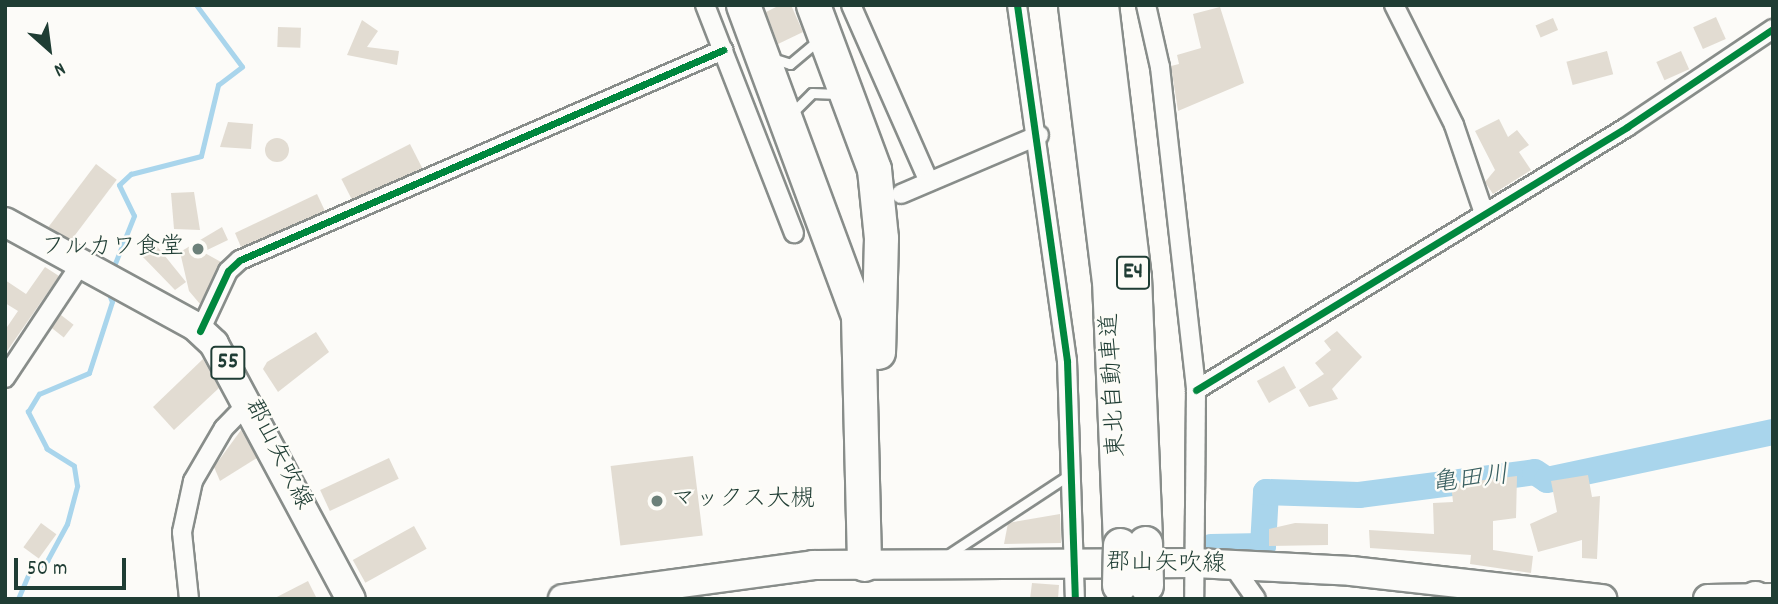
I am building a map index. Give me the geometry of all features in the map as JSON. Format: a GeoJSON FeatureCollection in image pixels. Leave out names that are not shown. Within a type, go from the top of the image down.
{"type":"FeatureCollection","features":[{"type":"Feature","properties":{"kind":"highway"},"geometry":{"type":"LineString","coordinates":[[743,5],[859,327],[871,564]]}},
{"type":"Feature","properties":{"kind":"highway"},"geometry":{"type":"LineString","coordinates":[[1058,5],[1089,89]]}},
{"type":"Feature","properties":{"kind":"highway","name":"東北自動車道"},"geometry":{"type":"LineString","coordinates":[[1075,5],[1089,89],[1133,544]]}},
{"type":"Feature","properties":{"kind":"highway","name":"東北自動車道"},"geometry":{"type":"LineString","coordinates":[[1101,5],[1135,289],[1132,592]]}},
{"type":"Feature","properties":{"kind":"highway"},"geometry":{"type":"LineString","coordinates":[[815,10],[874,169],[881,239],[871,564]]}},
{"type":"Feature","properties":{"kind":"main road","name":"郡山矢吹線"},"geometry":{"type":"LineString","coordinates":[[6,224],[200,331],[250,401],[351,599]]}},
{"type":"Feature","properties":{"kind":"main road","name":"郡山矢吹線"},"geometry":{"type":"LineString","coordinates":[[564,599],[800,566],[1195,563],[1351,571],[1602,599]]}},
{"type":"Feature","properties":{"kind":"main road"},"geometry":{"type":"LineString","coordinates":[[1708,599],[1773,598]]}},
{"type":"Feature","properties":{"kind":"street"},"geometry":{"type":"LineString","coordinates":[[705,5],[794,233]]}},
{"type":"Feature","properties":{"kind":"street"},"geometry":{"type":"LineString","coordinates":[[851,5],[929,182]]}},
{"type":"Feature","properties":{"kind":"street"},"geometry":{"type":"LineString","coordinates":[[1017,5],[1039,135],[1067,361],[1076,564],[1075,599]]}},
{"type":"Feature","properties":{"kind":"street"},"geometry":{"type":"LineString","coordinates":[[1146,5],[1160,67],[1196,390],[1194,599]]}},
{"type":"Feature","properties":{"kind":"street"},"geometry":{"type":"LineString","coordinates":[[1394,5],[1454,125],[1484,213]]}},
{"type":"Feature","properties":{"kind":"street"},"geometry":{"type":"LineString","coordinates":[[1196,390],[1484,213],[1773,29]]}},
{"type":"Feature","properties":{"kind":"street"},"geometry":{"type":"LineString","coordinates":[[200,331],[228,271],[240,260],[723,50]]}},
{"type":"Feature","properties":{"kind":"street"},"geometry":{"type":"LineString","coordinates":[[901,194],[1039,135]]}},
{"type":"Feature","properties":{"kind":"street"},"geometry":{"type":"LineString","coordinates":[[5,378],[80,265]]}},
{"type":"Feature","properties":{"kind":"street"},"geometry":{"type":"LineString","coordinates":[[189,599],[183,532],[193,481],[225,428],[250,401]]}},
{"type":"Feature","properties":{"kind":"street"},"geometry":{"type":"LineString","coordinates":[[1233,566],[1256,599]]}},
{"type":"Feature","properties":{"kind":"lane"},"geometry":{"type":"LineString","coordinates":[[755,38],[768,55],[790,64],[815,45],[815,10]]}},
{"type":"Feature","properties":{"kind":"lane"},"geometry":{"type":"LineString","coordinates":[[794,142],[792,110],[800,100],[825,90],[852,106]]}},
{"type":"Feature","properties":{"kind":"lane"},"geometry":{"type":"LineString","coordinates":[[932,564],[1072,473]]}},
{"type":"Feature","properties":{"kind":"building"},"geometry":{"type":"Polygon","coordinates":[[[780,5],[791,5],[803,32],[778,44],[766,12],[780,5]]]}},
{"type":"Feature","properties":{"kind":"building"},"geometry":{"type":"Polygon","coordinates":[[[1220,7],[1244,83],[1178,111],[1171,66],[1179,64],[1177,55],[1201,48],[1193,14],[1220,7]]]}},
{"type":"Feature","properties":{"kind":"building"},"geometry":{"type":"Polygon","coordinates":[[[1716,17],[1726,39],[1703,49],[1693,27],[1716,17]]]}},
{"type":"Feature","properties":{"kind":"building"},"geometry":{"type":"Polygon","coordinates":[[[1553,18],[1558,30],[1541,37],[1536,25],[1553,18]]]}},
{"type":"Feature","properties":{"kind":"building"},"geometry":{"type":"Polygon","coordinates":[[[362,20],[378,31],[367,47],[399,51],[397,65],[347,55],[362,20]]]}},
{"type":"Feature","properties":{"kind":"building"},"geometry":{"type":"Polygon","coordinates":[[[278,27],[301,28],[300,48],[277,47],[278,27]]]}},
{"type":"Feature","properties":{"kind":"building"},"geometry":{"type":"Polygon","coordinates":[[[1607,51],[1613,74],[1573,85],[1566,62],[1607,51]]]}},
{"type":"Feature","properties":{"kind":"building"},"geometry":{"type":"Polygon","coordinates":[[[1681,51],[1689,69],[1664,80],[1656,62],[1681,51]]]}},
{"type":"Feature","properties":{"kind":"building"},"geometry":{"type":"Polygon","coordinates":[[[1499,119],[1508,137],[1517,130],[1529,145],[1519,152],[1531,170],[1493,194],[1485,182],[1495,170],[1475,131],[1499,119]]]}},
{"type":"Feature","properties":{"kind":"building"},"geometry":{"type":"Polygon","coordinates":[[[228,122],[253,124],[251,149],[220,147],[228,122]]]}},
{"type":"Feature","properties":{"kind":"building"},"geometry":{"type":"Polygon","coordinates":[[[277,138],[286,141],[289,150],[286,159],[277,162],[268,159],[265,150],[268,141],[277,138]]]}},
{"type":"Feature","properties":{"kind":"building"},"geometry":{"type":"Polygon","coordinates":[[[410,144],[422,168],[354,203],[341,179],[410,144]]]}},
{"type":"Feature","properties":{"kind":"building"},"geometry":{"type":"Polygon","coordinates":[[[96,164],[117,180],[69,243],[48,227],[96,164]]]}},
{"type":"Feature","properties":{"kind":"building"},"geometry":{"type":"Polygon","coordinates":[[[194,192],[200,230],[174,229],[171,193],[194,192]]]}},
{"type":"Feature","properties":{"kind":"building"},"geometry":{"type":"Polygon","coordinates":[[[317,194],[325,211],[241,247],[235,233],[317,194]]]}},
{"type":"Feature","properties":{"kind":"building"},"geometry":{"type":"Polygon","coordinates":[[[222,227],[228,240],[203,252],[221,262],[200,304],[189,291],[180,252],[222,227]]]}},
{"type":"Feature","properties":{"kind":"building"},"geometry":{"type":"Polygon","coordinates":[[[156,245],[186,282],[175,290],[142,256],[156,245]]]}},
{"type":"Feature","properties":{"kind":"building"},"geometry":{"type":"Polygon","coordinates":[[[45,267],[59,276],[5,354],[5,330],[18,311],[5,303],[5,280],[26,294],[45,267]]]}},
{"type":"Feature","properties":{"kind":"building"},"geometry":{"type":"Polygon","coordinates":[[[61,315],[74,325],[64,337],[51,328],[61,315]]]}},
{"type":"Feature","properties":{"kind":"building"},"geometry":{"type":"Polygon","coordinates":[[[1337,331],[1362,357],[1332,389],[1338,399],[1309,407],[1299,390],[1324,374],[1315,363],[1331,350],[1324,341],[1337,331]]]}},
{"type":"Feature","properties":{"kind":"building"},"geometry":{"type":"Polygon","coordinates":[[[316,332],[329,352],[278,392],[263,369],[267,362],[316,332]]]}},
{"type":"Feature","properties":{"kind":"building"},"geometry":{"type":"Polygon","coordinates":[[[203,359],[219,388],[174,430],[153,407],[203,359]]]}},
{"type":"Feature","properties":{"kind":"building"},"geometry":{"type":"Polygon","coordinates":[[[1284,366],[1296,388],[1269,403],[1257,381],[1284,366]]]}},
{"type":"Feature","properties":{"kind":"building"},"geometry":{"type":"Polygon","coordinates":[[[241,430],[257,458],[220,481],[214,467],[241,430]]]}},
{"type":"Feature","properties":{"kind":"building","name":"マックス大槻"},"geometry":{"type":"Polygon","coordinates":[[[693,456],[703,535],[620,546],[611,466],[693,456]]]}},
{"type":"Feature","properties":{"kind":"building"},"geometry":{"type":"Polygon","coordinates":[[[389,458],[399,479],[330,511],[320,490],[389,458]]]}},
{"type":"Feature","properties":{"kind":"building"},"geometry":{"type":"Polygon","coordinates":[[[1588,475],[1592,497],[1600,496],[1597,559],[1582,558],[1582,540],[1538,552],[1530,524],[1557,512],[1551,481],[1588,475]]]}},
{"type":"Feature","properties":{"kind":"building"},"geometry":{"type":"Polygon","coordinates":[[[1517,476],[1516,518],[1493,521],[1493,550],[1533,556],[1531,573],[1470,564],[1471,555],[1370,548],[1369,530],[1434,534],[1433,503],[1453,502],[1451,484],[1517,476]]]}},
{"type":"Feature","properties":{"kind":"building"},"geometry":{"type":"Polygon","coordinates":[[[1060,514],[1061,543],[1004,544],[1008,523],[1060,514]]]}},
{"type":"Feature","properties":{"kind":"building"},"geometry":{"type":"Polygon","coordinates":[[[41,523],[56,534],[39,558],[23,547],[41,523]]]}},
{"type":"Feature","properties":{"kind":"building"},"geometry":{"type":"Polygon","coordinates":[[[1295,523],[1328,524],[1328,545],[1269,546],[1269,529],[1295,523]]]}},
{"type":"Feature","properties":{"kind":"building"},"geometry":{"type":"Polygon","coordinates":[[[414,526],[427,549],[365,583],[353,560],[414,526]]]}},
{"type":"Feature","properties":{"kind":"building"},"geometry":{"type":"Polygon","coordinates":[[[308,581],[317,599],[273,599],[308,581]]]}},
{"type":"Feature","properties":{"kind":"building"},"geometry":{"type":"Polygon","coordinates":[[[1032,583],[1059,585],[1058,599],[1030,599],[1032,583]]]}},
{"type":"Feature","properties":{"kind":"waterway"},"geometry":{"type":"LineString","coordinates":[[112,271],[134,216],[119,185],[131,174],[201,156],[218,85],[242,67],[196,5]]}},
{"type":"Feature","properties":{"kind":"waterway"},"geometry":{"type":"LineString","coordinates":[[18,599],[29,573],[47,561],[67,524],[77,486],[74,466],[47,449],[28,412],[39,394],[89,373],[112,302],[108,292]]}},
{"type":"Feature","properties":{"kind":"waterway","name":"亀田川"},"geometry":{"type":"LineString","coordinates":[[1211,547],[1263,546],[1266,492],[1359,495],[1535,472],[1547,480],[1773,432]]}},
{"type":"Feature","properties":{"kind":"cycle path"},"geometry":{"type":"LineString","coordinates":[[1017,5],[1067,361],[1075,599]]}},
{"type":"Feature","properties":{"kind":"cycle path"},"geometry":{"type":"LineString","coordinates":[[1196,390],[1627,127],[1773,29]]}},
{"type":"Feature","properties":{"kind":"cycle path"},"geometry":{"type":"LineString","coordinates":[[200,331],[228,271],[240,260],[723,50]]}},
{"type":"Feature","properties":{"kind":"place","name":"フルカワ食堂"},"geometry":{"type":"Point","coordinates":[198,249]}},
{"type":"Feature","properties":{"kind":"place","name":"マックス大槻"},"geometry":{"type":"Point","coordinates":[657,501]}}]}
